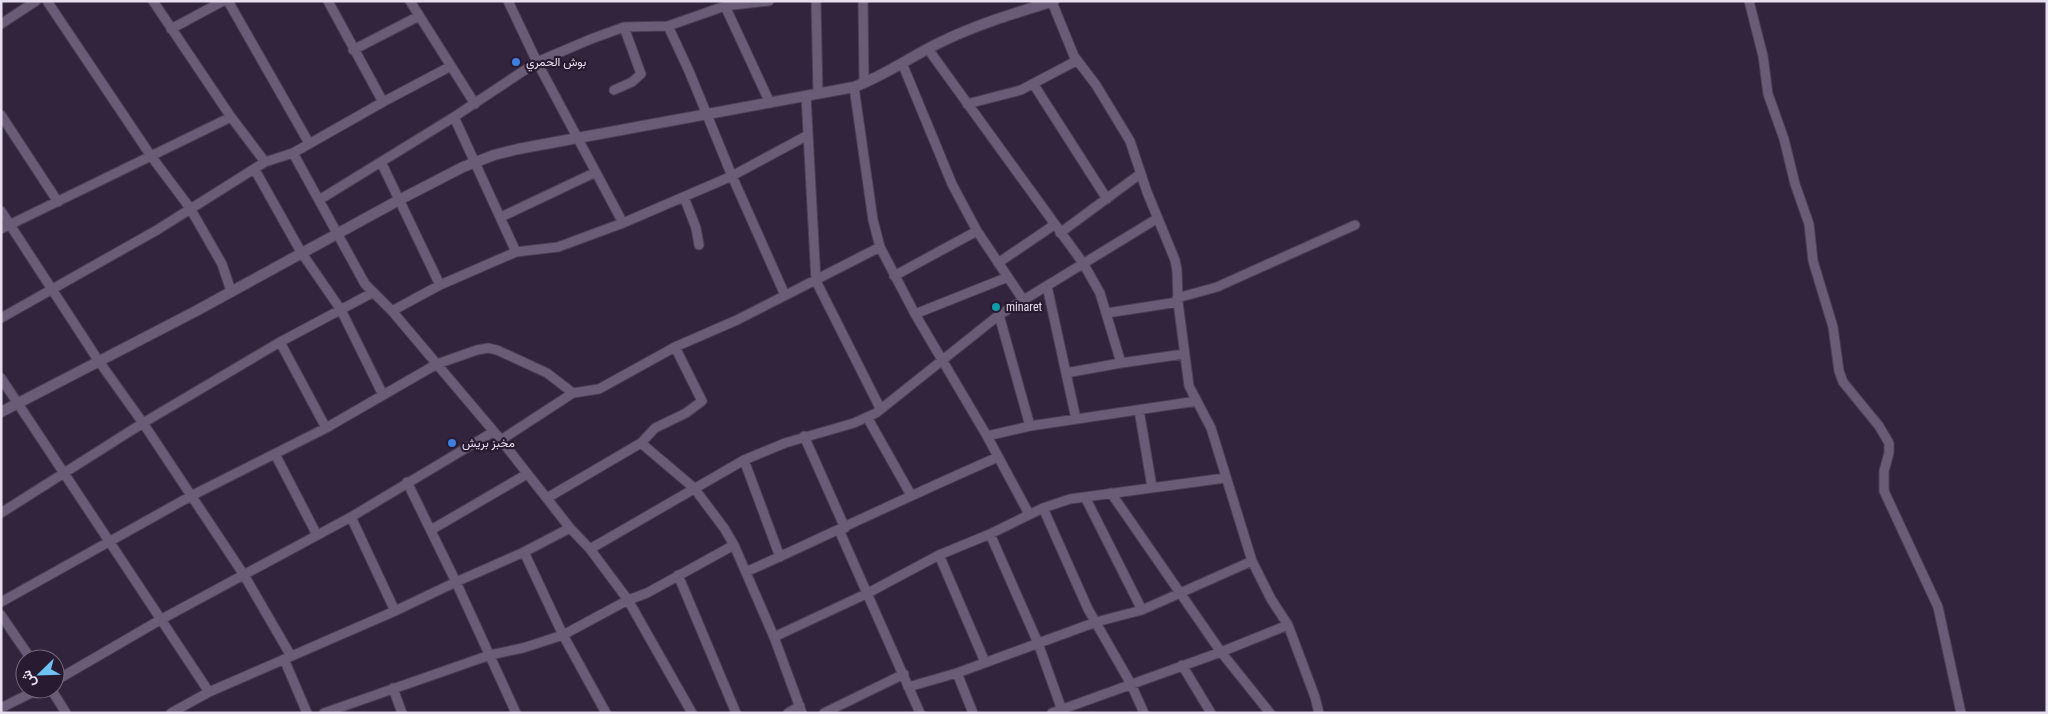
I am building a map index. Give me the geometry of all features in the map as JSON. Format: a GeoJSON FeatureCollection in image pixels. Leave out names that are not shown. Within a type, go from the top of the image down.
{"type":"FeatureCollection","features":[{"type":"Feature","properties":{"kind":"street"},"geometry":{"type":"LineString","coordinates":[[1,24],[36,1]]}},
{"type":"Feature","properties":{"kind":"street"},"geometry":{"type":"LineString","coordinates":[[47,1],[151,156],[190,208],[222,264],[231,291]]}},
{"type":"Feature","properties":{"kind":"street"},"geometry":{"type":"LineString","coordinates":[[153,1],[231,117],[265,162]]}},
{"type":"Feature","properties":{"kind":"street"},"geometry":{"type":"LineString","coordinates":[[171,28],[223,1]]}},
{"type":"Feature","properties":{"kind":"street"},"geometry":{"type":"LineString","coordinates":[[228,1],[309,143]]}},
{"type":"Feature","properties":{"kind":"street"},"geometry":{"type":"LineString","coordinates":[[328,1],[383,102]]}},
{"type":"Feature","properties":{"kind":"street"},"geometry":{"type":"LineString","coordinates":[[410,1],[475,104]]}},
{"type":"Feature","properties":{"kind":"street"},"geometry":{"type":"LineString","coordinates":[[508,1],[623,223]]}},
{"type":"Feature","properties":{"kind":"street"},"geometry":{"type":"LineString","coordinates":[[319,200],[475,104],[538,62],[591,38],[624,27],[668,26],[725,6],[769,1]]}},
{"type":"Feature","properties":{"kind":"street"},"geometry":{"type":"LineString","coordinates":[[816,1],[818,93]]}},
{"type":"Feature","properties":{"kind":"street"},"geometry":{"type":"LineString","coordinates":[[863,1],[859,85],[873,220],[880,247],[915,314],[987,436],[1029,514]]}},
{"type":"Feature","properties":{"kind":"street"},"geometry":{"type":"LineString","coordinates":[[1749,1],[1763,56],[1768,94],[1784,139],[1795,184],[1809,224],[1813,261],[1832,327],[1839,371],[1843,382],[1886,436],[1889,453],[1884,471],[1884,491],[1938,607],[1961,713]]}},
{"type":"Feature","properties":{"kind":"street"},"geometry":{"type":"LineString","coordinates":[[1,412],[98,360],[148,336],[399,200],[475,162],[506,152],[859,85],[928,49],[970,30],[1029,5],[1053,2],[1076,60],[1092,79],[1130,141],[1140,174],[1175,260],[1189,386],[1208,418],[1252,561],[1271,599],[1288,625],[1315,697],[1319,713]]}},
{"type":"Feature","properties":{"kind":"street"},"geometry":{"type":"LineString","coordinates":[[725,6],[770,103]]}},
{"type":"Feature","properties":{"kind":"street"},"geometry":{"type":"LineString","coordinates":[[353,50],[419,16]]}},
{"type":"Feature","properties":{"kind":"street"},"geometry":{"type":"LineString","coordinates":[[668,26],[785,295]]}},
{"type":"Feature","properties":{"kind":"street"},"geometry":{"type":"LineString","coordinates":[[614,90],[632,82],[640,74],[624,27]]}},
{"type":"Feature","properties":{"kind":"street"},"geometry":{"type":"LineString","coordinates":[[928,49],[1083,263],[1100,293],[1121,362]]}},
{"type":"Feature","properties":{"kind":"street"},"geometry":{"type":"LineString","coordinates":[[967,104],[1011,94],[1034,85],[1076,60]]}},
{"type":"Feature","properties":{"kind":"street"},"geometry":{"type":"LineString","coordinates":[[902,63],[942,164],[977,230],[1024,301]]}},
{"type":"Feature","properties":{"kind":"street"},"geometry":{"type":"LineString","coordinates":[[1,318],[157,230],[190,208],[256,170],[265,162],[292,153],[451,66]]}},
{"type":"Feature","properties":{"kind":"street"},"geometry":{"type":"LineString","coordinates":[[1034,85],[1106,199]]}},
{"type":"Feature","properties":{"kind":"street"},"geometry":{"type":"LineString","coordinates":[[806,96],[816,281],[880,408]]}},
{"type":"Feature","properties":{"kind":"street"},"geometry":{"type":"LineString","coordinates":[[1,114],[5,128],[58,202]]}},
{"type":"Feature","properties":{"kind":"street"},"geometry":{"type":"LineString","coordinates":[[6,227],[231,117]]}},
{"type":"Feature","properties":{"kind":"street"},"geometry":{"type":"LineString","coordinates":[[454,117],[516,252]]}},
{"type":"Feature","properties":{"kind":"street"},"geometry":{"type":"LineString","coordinates":[[392,311],[440,285],[516,252],[558,247],[623,223],[732,176],[808,135]]}},
{"type":"Feature","properties":{"kind":"street"},"geometry":{"type":"LineString","coordinates":[[292,153],[365,284],[392,311],[501,440],[570,528],[590,549],[628,600],[692,713]]}},
{"type":"Feature","properties":{"kind":"street"},"geometry":{"type":"LineString","coordinates":[[381,162],[440,285]]}},
{"type":"Feature","properties":{"kind":"street"},"geometry":{"type":"LineString","coordinates":[[256,170],[301,252],[341,310],[384,395]]}},
{"type":"Feature","properties":{"kind":"street"},"geometry":{"type":"LineString","coordinates":[[501,217],[596,172]]}},
{"type":"Feature","properties":{"kind":"street"},"geometry":{"type":"LineString","coordinates":[[998,263],[1106,199],[1140,174]]}},
{"type":"Feature","properties":{"kind":"street"},"geometry":{"type":"LineString","coordinates":[[684,196],[696,228],[699,245]]}},
{"type":"Feature","properties":{"kind":"street"},"geometry":{"type":"LineString","coordinates":[[1,211],[6,227],[53,290],[98,360],[143,423],[244,575],[287,658],[307,713]]}},
{"type":"Feature","properties":{"kind":"street"},"geometry":{"type":"LineString","coordinates":[[590,549],[744,460],[804,436],[854,423],[867,417],[998,316],[1158,218]]}},
{"type":"Feature","properties":{"kind":"street"},"geometry":{"type":"LineString","coordinates":[[1107,313],[1178,300],[1218,288],[1355,224]]}},
{"type":"Feature","properties":{"kind":"street"},"geometry":{"type":"LineString","coordinates":[[894,276],[977,230]]}},
{"type":"Feature","properties":{"kind":"street"},"geometry":{"type":"LineString","coordinates":[[501,440],[572,393],[599,389],[675,347],[737,320],[880,247]]}},
{"type":"Feature","properties":{"kind":"street"},"geometry":{"type":"LineString","coordinates":[[915,314],[1008,278]]}},
{"type":"Feature","properties":{"kind":"street"},"geometry":{"type":"LineString","coordinates":[[1047,286],[1076,419]]}},
{"type":"Feature","properties":{"kind":"street"},"geometry":{"type":"LineString","coordinates":[[1,513],[143,423],[280,342],[372,293]]}},
{"type":"Feature","properties":{"kind":"street"},"geometry":{"type":"LineString","coordinates":[[998,316],[1030,426]]}},
{"type":"Feature","properties":{"kind":"street"},"geometry":{"type":"LineString","coordinates":[[280,342],[326,428]]}},
{"type":"Feature","properties":{"kind":"street"},"geometry":{"type":"LineString","coordinates":[[547,498],[641,444],[655,428],[686,413],[702,401],[675,347]]}},
{"type":"Feature","properties":{"kind":"street"},"geometry":{"type":"LineString","coordinates":[[1,602],[191,496],[326,428],[437,364],[488,348],[497,350],[547,373],[572,393]]}},
{"type":"Feature","properties":{"kind":"street"},"geometry":{"type":"LineString","coordinates":[[1066,373],[1121,362],[1184,354]]}},
{"type":"Feature","properties":{"kind":"street"},"geometry":{"type":"LineString","coordinates":[[1,378],[63,473],[111,541],[160,620],[209,692]]}},
{"type":"Feature","properties":{"kind":"street"},"geometry":{"type":"LineString","coordinates":[[987,436],[1030,426],[1197,401]]}},
{"type":"Feature","properties":{"kind":"street"},"geometry":{"type":"LineString","coordinates":[[1139,410],[1152,487]]}},
{"type":"Feature","properties":{"kind":"street"},"geometry":{"type":"LineString","coordinates":[[867,417],[911,495]]}},
{"type":"Feature","properties":{"kind":"street"},"geometry":{"type":"LineString","coordinates":[[65,675],[160,620],[351,517],[494,432]]}},
{"type":"Feature","properties":{"kind":"street"},"geometry":{"type":"LineString","coordinates":[[804,436],[868,593],[920,713]]}},
{"type":"Feature","properties":{"kind":"street"},"geometry":{"type":"LineString","coordinates":[[641,444],[694,488],[713,512],[734,544],[774,637],[801,710],[788,713]]}},
{"type":"Feature","properties":{"kind":"street"},"geometry":{"type":"LineString","coordinates":[[275,454],[317,535]]}},
{"type":"Feature","properties":{"kind":"street"},"geometry":{"type":"LineString","coordinates":[[746,572],[842,529],[911,495],[998,457]]}},
{"type":"Feature","properties":{"kind":"street"},"geometry":{"type":"LineString","coordinates":[[744,460],[780,557]]}},
{"type":"Feature","properties":{"kind":"street"},"geometry":{"type":"LineString","coordinates":[[431,530],[528,474]]}},
{"type":"Feature","properties":{"kind":"street"},"geometry":{"type":"LineString","coordinates":[[774,637],[868,593],[939,555],[990,534],[1043,508],[1070,499],[1226,478]]}},
{"type":"Feature","properties":{"kind":"street"},"geometry":{"type":"LineString","coordinates":[[407,482],[456,582],[516,713]]}},
{"type":"Feature","properties":{"kind":"street"},"geometry":{"type":"LineString","coordinates":[[1111,493],[1221,652],[1270,713]]}},
{"type":"Feature","properties":{"kind":"street"},"geometry":{"type":"LineString","coordinates":[[1085,497],[1142,610]]}},
{"type":"Feature","properties":{"kind":"street"},"geometry":{"type":"LineString","coordinates":[[1043,508],[1096,622],[1132,684],[1144,713]]}},
{"type":"Feature","properties":{"kind":"street"},"geometry":{"type":"LineString","coordinates":[[351,517],[396,611]]}},
{"type":"Feature","properties":{"kind":"street"},"geometry":{"type":"LineString","coordinates":[[171,713],[184,710],[209,692],[396,611],[524,552],[570,528]]}},
{"type":"Feature","properties":{"kind":"street"},"geometry":{"type":"LineString","coordinates":[[990,534],[1038,643],[1062,711]]}},
{"type":"Feature","properties":{"kind":"street"},"geometry":{"type":"LineString","coordinates":[[324,713],[490,655],[522,648],[563,634],[628,600],[647,593],[734,544]]}},
{"type":"Feature","properties":{"kind":"street"},"geometry":{"type":"LineString","coordinates":[[524,552],[563,634],[606,713]]}},
{"type":"Feature","properties":{"kind":"street"},"geometry":{"type":"LineString","coordinates":[[939,555],[985,662]]}},
{"type":"Feature","properties":{"kind":"street"},"geometry":{"type":"LineString","coordinates":[[908,687],[957,673],[1096,622],[1142,610],[1252,561]]}},
{"type":"Feature","properties":{"kind":"street"},"geometry":{"type":"LineString","coordinates":[[678,575],[736,713]]}},
{"type":"Feature","properties":{"kind":"street"},"geometry":{"type":"LineString","coordinates":[[1,615],[24,649]]}},
{"type":"Feature","properties":{"kind":"street"},"geometry":{"type":"LineString","coordinates":[[1052,713],[1062,711],[1221,652],[1288,625]]}},
{"type":"Feature","properties":{"kind":"street"},"geometry":{"type":"LineString","coordinates":[[1182,665],[1211,713]]}},
{"type":"Feature","properties":{"kind":"street"},"geometry":{"type":"LineString","coordinates":[[957,673],[972,713]]}},
{"type":"Feature","properties":{"kind":"street"},"geometry":{"type":"LineString","coordinates":[[824,713],[904,674]]}},
{"type":"Feature","properties":{"kind":"street"},"geometry":{"type":"LineString","coordinates":[[393,688],[402,713]]}},
{"type":"Feature","properties":{"kind":"street"},"geometry":{"type":"LineString","coordinates":[[1,708],[19,699]]}},
{"type":"Feature","properties":{"kind":"street"},"geometry":{"type":"LineString","coordinates":[[57,699],[66,713]]}},
{"type":"Feature","properties":{"kind":"place","name":"بوش الحمري"},"geometry":{"type":"Point","coordinates":[516,62]}},
{"type":"Feature","properties":{"kind":"place","name":"minaret"},"geometry":{"type":"Point","coordinates":[996,307]}},
{"type":"Feature","properties":{"kind":"place","name":"مخبز بريش"},"geometry":{"type":"Point","coordinates":[452,443]}}]}
